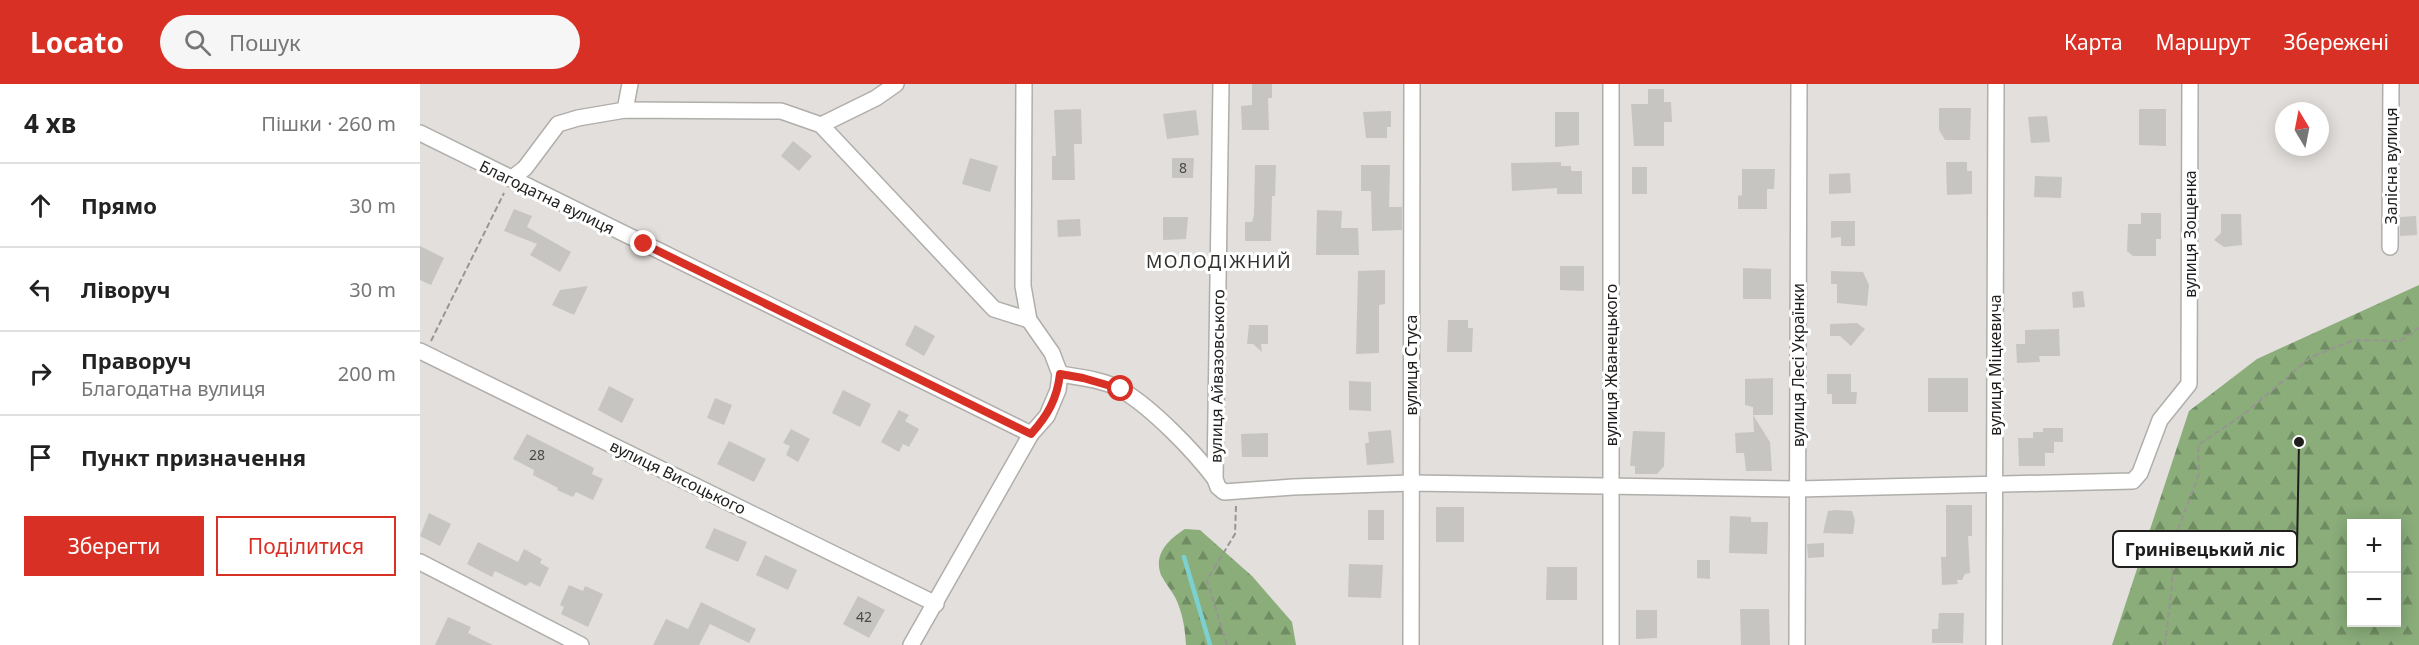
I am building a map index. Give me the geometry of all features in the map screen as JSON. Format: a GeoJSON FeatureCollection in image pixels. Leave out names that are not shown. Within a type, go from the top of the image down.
{"type":"FeatureCollection","features":[{"type":"Feature","properties":{"kind":"street"},"geometry":{"type":"LineString","coordinates":[[625,110],[630,84]]}},
{"type":"Feature","properties":{"kind":"street"},"geometry":{"type":"LineString","coordinates":[[821,125],[876,98],[896,84]]}},
{"type":"Feature","properties":{"kind":"street"},"geometry":{"type":"LineString","coordinates":[[911,645],[1031,434],[1047,416],[1058,390],[1060,374],[1052,353],[1029,320],[1023,286],[1024,84]]}},
{"type":"Feature","properties":{"kind":"street","name":"вулиця Айвазовського"},"geometry":{"type":"LineString","coordinates":[[1217,483],[1221,84]]}},
{"type":"Feature","properties":{"kind":"street","name":"вулиця Стуса"},"geometry":{"type":"LineString","coordinates":[[1411,645],[1412,84]]}},
{"type":"Feature","properties":{"kind":"street","name":"вулиця Жванецького"},"geometry":{"type":"LineString","coordinates":[[1611,84],[1611,645]]}},
{"type":"Feature","properties":{"kind":"street","name":"вулиця Лесі Українки"},"geometry":{"type":"LineString","coordinates":[[1797,645],[1799,84]]}},
{"type":"Feature","properties":{"kind":"street","name":"вулиця Міцкевича"},"geometry":{"type":"LineString","coordinates":[[1994,645],[1996,84]]}},
{"type":"Feature","properties":{"kind":"street","name":"вулиця Зощенка"},"geometry":{"type":"LineString","coordinates":[[1995,486],[2133,481],[2140,473],[2160,420],[2189,384],[2190,84]]}},
{"type":"Feature","properties":{"kind":"street","name":"Залісна вулиця"},"geometry":{"type":"LineString","coordinates":[[2390,247],[2391,84]]}},
{"type":"Feature","properties":{"kind":"street"},"geometry":{"type":"LineString","coordinates":[[511,179],[525,168],[558,124],[625,110],[782,111],[821,125],[994,309],[1029,320]]}},
{"type":"Feature","properties":{"kind":"street","name":"Благодатна вулиця"},"geometry":{"type":"LineString","coordinates":[[420,133],[1031,434]]}},
{"type":"Feature","properties":{"kind":"street","name":"вулиця Висоцького"},"geometry":{"type":"LineString","coordinates":[[422,352],[936,604]]}},
{"type":"Feature","properties":{"kind":"street"},"geometry":{"type":"LineString","coordinates":[[1060,374],[1121,389],[1194,452],[1224,492],[1411,483],[1798,489],[1995,486]]}},
{"type":"Feature","properties":{"kind":"street"},"geometry":{"type":"LineString","coordinates":[[420,562],[581,645]]}},
{"type":"Feature","properties":{"kind":"path"},"geometry":{"type":"LineString","coordinates":[[422,352],[511,179]]}},
{"type":"Feature","properties":{"kind":"path"},"geometry":{"type":"LineString","coordinates":[[2165,645],[2172,586],[2172,545],[2199,474],[2198,445],[2244,414],[2311,357],[2354,340],[2400,341],[2419,328]]}},
{"type":"Feature","properties":{"kind":"path"},"geometry":{"type":"LineString","coordinates":[[1227,645],[1207,580],[1235,534],[1237,516],[1234,491]]}},
{"type":"Feature","properties":{"kind":"green space"},"geometry":{"type":"Polygon","coordinates":[[[2419,285],[2419,645],[2112,645],[2189,411],[2257,359],[2419,285]]]}},
{"type":"Feature","properties":{"kind":"green space"},"geometry":{"type":"Polygon","coordinates":[[[1185,529],[1200,530],[1252,576],[1292,622],[1296,645],[1186,645],[1180,611],[1159,567],[1161,554],[1168,542],[1185,529]]]}},
{"type":"Feature","properties":{"kind":"building"},"geometry":{"type":"Polygon","coordinates":[[[1252,84],[1272,84],[1272,98],[1268,98],[1269,130],[1242,130],[1241,106],[1252,105],[1252,84]]]}},
{"type":"Feature","properties":{"kind":"building"},"geometry":{"type":"Polygon","coordinates":[[[1648,89],[1664,89],[1664,102],[1671,102],[1672,122],[1664,122],[1664,146],[1634,146],[1631,104],[1648,104],[1648,89]]]}},
{"type":"Feature","properties":{"kind":"building"},"geometry":{"type":"Polygon","coordinates":[[[1939,108],[1971,108],[1970,140],[1945,140],[1939,130],[1939,108]]]}},
{"type":"Feature","properties":{"kind":"building"},"geometry":{"type":"Polygon","coordinates":[[[1081,109],[1082,144],[1074,144],[1075,180],[1052,180],[1052,156],[1056,156],[1054,110],[1081,109]]]}},
{"type":"Feature","properties":{"kind":"building"},"geometry":{"type":"Polygon","coordinates":[[[2139,109],[2166,109],[2166,146],[2139,145],[2139,109]]]}},
{"type":"Feature","properties":{"kind":"building"},"geometry":{"type":"Polygon","coordinates":[[[1196,110],[1199,135],[1167,139],[1163,114],[1196,110]]]}},
{"type":"Feature","properties":{"kind":"building"},"geometry":{"type":"Polygon","coordinates":[[[1391,111],[1391,127],[1387,127],[1387,138],[1366,138],[1363,112],[1391,111]]]}},
{"type":"Feature","properties":{"kind":"building"},"geometry":{"type":"Polygon","coordinates":[[[1555,112],[1579,112],[1579,145],[1555,147],[1555,112]]]}},
{"type":"Feature","properties":{"kind":"building"},"geometry":{"type":"Polygon","coordinates":[[[2047,116],[2050,142],[2031,143],[2028,117],[2047,116]]]}},
{"type":"Feature","properties":{"kind":"building"},"geometry":{"type":"Polygon","coordinates":[[[793,141],[812,156],[799,171],[781,156],[793,141]]]}},
{"type":"Feature","properties":{"kind":"building"},"geometry":{"type":"Polygon","coordinates":[[[970,158],[998,166],[990,192],[962,184],[970,158]]]}},
{"type":"Feature","properties":{"kind":"building"},"geometry":{"type":"Polygon","coordinates":[[[1172,158],[1194,158],[1193,178],[1172,178],[1172,158]]]}},
{"type":"Feature","properties":{"kind":"building"},"geometry":{"type":"Polygon","coordinates":[[[1561,162],[1561,166],[1571,166],[1571,171],[1582,171],[1582,194],[1557,194],[1557,188],[1512,191],[1511,163],[1561,162]]]}},
{"type":"Feature","properties":{"kind":"building"},"geometry":{"type":"Polygon","coordinates":[[[1946,162],[1967,162],[1967,171],[1972,171],[1972,194],[1947,195],[1946,162]]]}},
{"type":"Feature","properties":{"kind":"building"},"geometry":{"type":"Polygon","coordinates":[[[1255,165],[1276,165],[1275,196],[1272,196],[1271,241],[1245,241],[1245,222],[1252,222],[1254,215],[1255,165]]]}},
{"type":"Feature","properties":{"kind":"building"},"geometry":{"type":"Polygon","coordinates":[[[1361,165],[1390,165],[1389,207],[1402,207],[1402,230],[1372,231],[1371,191],[1361,191],[1361,165]]]}},
{"type":"Feature","properties":{"kind":"building"},"geometry":{"type":"Polygon","coordinates":[[[1632,167],[1647,167],[1647,194],[1632,194],[1632,167]]]}},
{"type":"Feature","properties":{"kind":"building"},"geometry":{"type":"Polygon","coordinates":[[[1742,169],[1775,169],[1774,189],[1767,189],[1767,209],[1738,209],[1738,196],[1742,195],[1742,169]]]}},
{"type":"Feature","properties":{"kind":"building"},"geometry":{"type":"Polygon","coordinates":[[[1850,173],[1851,193],[1829,194],[1829,174],[1850,173]]]}},
{"type":"Feature","properties":{"kind":"building"},"geometry":{"type":"Polygon","coordinates":[[[2035,176],[2062,177],[2061,198],[2034,197],[2035,176]]]}},
{"type":"Feature","properties":{"kind":"building"},"geometry":{"type":"Polygon","coordinates":[[[514,209],[532,216],[527,227],[571,252],[560,272],[530,255],[537,244],[504,231],[514,209]]]}},
{"type":"Feature","properties":{"kind":"building"},"geometry":{"type":"Polygon","coordinates":[[[1317,210],[1342,211],[1341,228],[1358,228],[1359,255],[1316,255],[1317,210]]]}},
{"type":"Feature","properties":{"kind":"building"},"geometry":{"type":"Polygon","coordinates":[[[2141,213],[2161,213],[2161,239],[2156,239],[2156,256],[2133,256],[2127,251],[2128,224],[2141,224],[2141,213]]]}},
{"type":"Feature","properties":{"kind":"building"},"geometry":{"type":"Polygon","coordinates":[[[2221,214],[2241,214],[2242,245],[2224,247],[2214,240],[2221,233],[2221,214]]]}},
{"type":"Feature","properties":{"kind":"building"},"geometry":{"type":"Polygon","coordinates":[[[2416,216],[2417,235],[2400,236],[2400,217],[2416,216]]]}},
{"type":"Feature","properties":{"kind":"building"},"geometry":{"type":"Polygon","coordinates":[[[1163,217],[1188,217],[1186,239],[1163,240],[1163,217]]]}},
{"type":"Feature","properties":{"kind":"building"},"geometry":{"type":"Polygon","coordinates":[[[1080,219],[1081,236],[1058,237],[1057,220],[1080,219]]]}},
{"type":"Feature","properties":{"kind":"building"},"geometry":{"type":"Polygon","coordinates":[[[1831,221],[1855,221],[1855,246],[1841,246],[1841,237],[1831,238],[1831,221]]]}},
{"type":"Feature","properties":{"kind":"building"},"geometry":{"type":"Polygon","coordinates":[[[420,246],[444,258],[431,285],[420,280],[420,246]]]}},
{"type":"Feature","properties":{"kind":"building"},"geometry":{"type":"Polygon","coordinates":[[[1560,266],[1584,266],[1584,291],[1560,290],[1560,266]]]}},
{"type":"Feature","properties":{"kind":"building"},"geometry":{"type":"Polygon","coordinates":[[[1743,268],[1771,269],[1771,299],[1743,299],[1743,268]]]}},
{"type":"Feature","properties":{"kind":"building"},"geometry":{"type":"Polygon","coordinates":[[[1385,270],[1385,304],[1379,305],[1379,353],[1356,354],[1358,271],[1385,270]]]}},
{"type":"Feature","properties":{"kind":"building"},"geometry":{"type":"Polygon","coordinates":[[[1831,271],[1863,272],[1869,285],[1867,306],[1837,303],[1837,284],[1831,284],[1831,271]]]}},
{"type":"Feature","properties":{"kind":"building"},"geometry":{"type":"Polygon","coordinates":[[[588,286],[574,315],[552,305],[560,290],[588,286]]]}},
{"type":"Feature","properties":{"kind":"building"},"geometry":{"type":"Polygon","coordinates":[[[2083,291],[2085,307],[2073,308],[2072,292],[2083,291]]]}},
{"type":"Feature","properties":{"kind":"building"},"geometry":{"type":"Polygon","coordinates":[[[1448,320],[1468,320],[1468,328],[1473,328],[1472,352],[1447,352],[1448,320]]]}},
{"type":"Feature","properties":{"kind":"building"},"geometry":{"type":"Polygon","coordinates":[[[1857,323],[1865,329],[1851,346],[1840,336],[1830,336],[1830,324],[1857,323]]]}},
{"type":"Feature","properties":{"kind":"building"},"geometry":{"type":"Polygon","coordinates":[[[915,325],[935,336],[924,356],[905,345],[915,325]]]}},
{"type":"Feature","properties":{"kind":"building"},"geometry":{"type":"Polygon","coordinates":[[[1249,325],[1268,325],[1268,344],[1261,344],[1262,352],[1253,344],[1247,344],[1249,325]]]}},
{"type":"Feature","properties":{"kind":"building"},"geometry":{"type":"Polygon","coordinates":[[[2059,329],[2060,356],[2039,356],[2040,362],[2017,363],[2016,344],[2025,344],[2025,330],[2059,329]]]}},
{"type":"Feature","properties":{"kind":"building"},"geometry":{"type":"Polygon","coordinates":[[[1827,374],[1851,374],[1851,392],[1857,392],[1856,404],[1832,404],[1832,394],[1827,394],[1827,374]]]}},
{"type":"Feature","properties":{"kind":"building"},"geometry":{"type":"Polygon","coordinates":[[[1773,378],[1773,415],[1753,415],[1753,407],[1745,405],[1745,379],[1773,378]]]}},
{"type":"Feature","properties":{"kind":"building"},"geometry":{"type":"Polygon","coordinates":[[[1928,378],[1968,378],[1968,412],[1928,412],[1928,378]]]}},
{"type":"Feature","properties":{"kind":"building"},"geometry":{"type":"Polygon","coordinates":[[[1349,381],[1371,382],[1371,411],[1349,410],[1349,381]]]}},
{"type":"Feature","properties":{"kind":"building"},"geometry":{"type":"Polygon","coordinates":[[[609,386],[634,399],[622,423],[598,410],[609,386]]]}},
{"type":"Feature","properties":{"kind":"building"},"geometry":{"type":"Polygon","coordinates":[[[843,390],[871,404],[860,427],[832,413],[843,390]]]}},
{"type":"Feature","properties":{"kind":"building"},"geometry":{"type":"Polygon","coordinates":[[[715,398],[732,405],[724,425],[707,418],[715,398]]]}},
{"type":"Feature","properties":{"kind":"building"},"geometry":{"type":"Polygon","coordinates":[[[899,410],[909,415],[905,421],[919,429],[909,447],[903,444],[899,452],[881,442],[899,410]]]}},
{"type":"Feature","properties":{"kind":"building"},"geometry":{"type":"Polygon","coordinates":[[[1753,415],[1770,442],[1772,471],[1746,471],[1744,453],[1736,453],[1735,433],[1754,432],[1753,415]]]}},
{"type":"Feature","properties":{"kind":"building"},"geometry":{"type":"Polygon","coordinates":[[[2043,428],[2063,428],[2063,442],[2054,442],[2054,453],[2045,453],[2045,466],[2019,466],[2018,438],[2033,438],[2033,432],[2043,432],[2043,428]]]}},
{"type":"Feature","properties":{"kind":"building"},"geometry":{"type":"Polygon","coordinates":[[[791,429],[810,439],[798,462],[786,455],[790,446],[783,443],[791,429]]]}},
{"type":"Feature","properties":{"kind":"building"},"geometry":{"type":"Polygon","coordinates":[[[1391,430],[1394,463],[1367,465],[1365,443],[1369,443],[1368,432],[1391,430]]]}},
{"type":"Feature","properties":{"kind":"building"},"geometry":{"type":"Polygon","coordinates":[[[1633,431],[1665,432],[1664,466],[1657,474],[1635,474],[1635,466],[1630,466],[1633,431]]]}},
{"type":"Feature","properties":{"kind":"building"},"geometry":{"type":"Polygon","coordinates":[[[1268,433],[1268,457],[1242,457],[1241,434],[1268,433]]]}},
{"type":"Feature","properties":{"kind":"building"},"geometry":{"type":"Polygon","coordinates":[[[527,434],[594,468],[592,474],[603,479],[593,500],[576,492],[573,497],[557,490],[558,488],[533,475],[534,470],[513,459],[527,434]]]}},
{"type":"Feature","properties":{"kind":"building"},"geometry":{"type":"Polygon","coordinates":[[[729,441],[766,459],[754,482],[717,464],[729,441]]]}},
{"type":"Feature","properties":{"kind":"building"},"geometry":{"type":"Polygon","coordinates":[[[1946,505],[1972,505],[1972,536],[1968,536],[1970,573],[1965,574],[1962,580],[1957,580],[1958,584],[1942,585],[1941,557],[1946,557],[1946,505]]]}},
{"type":"Feature","properties":{"kind":"building"},"geometry":{"type":"Polygon","coordinates":[[[1436,507],[1464,507],[1464,542],[1436,542],[1436,507]]]}},
{"type":"Feature","properties":{"kind":"building"},"geometry":{"type":"Polygon","coordinates":[[[1368,510],[1384,510],[1384,540],[1368,540],[1368,510]]]}},
{"type":"Feature","properties":{"kind":"building"},"geometry":{"type":"Polygon","coordinates":[[[1828,511],[1852,511],[1855,521],[1853,534],[1823,533],[1828,511]]]}},
{"type":"Feature","properties":{"kind":"building"},"geometry":{"type":"Polygon","coordinates":[[[429,513],[451,524],[440,546],[420,536],[429,513]]]}},
{"type":"Feature","properties":{"kind":"building"},"geometry":{"type":"Polygon","coordinates":[[[1730,516],[1751,517],[1751,522],[1768,522],[1767,554],[1729,553],[1730,516]]]}},
{"type":"Feature","properties":{"kind":"building"},"geometry":{"type":"Polygon","coordinates":[[[714,528],[747,542],[738,562],[705,548],[714,528]]]}},
{"type":"Feature","properties":{"kind":"building"},"geometry":{"type":"Polygon","coordinates":[[[478,542],[518,562],[524,549],[542,559],[540,563],[549,568],[540,587],[530,582],[526,586],[495,571],[492,577],[467,564],[478,542]]]}},
{"type":"Feature","properties":{"kind":"building"},"geometry":{"type":"Polygon","coordinates":[[[1824,543],[1824,557],[1808,558],[1807,544],[1824,543]]]}},
{"type":"Feature","properties":{"kind":"building"},"geometry":{"type":"Polygon","coordinates":[[[765,555],[797,570],[788,590],[756,575],[765,555]]]}},
{"type":"Feature","properties":{"kind":"building"},"geometry":{"type":"Polygon","coordinates":[[[1697,560],[1710,560],[1710,579],[1697,578],[1697,560]]]}},
{"type":"Feature","properties":{"kind":"building"},"geometry":{"type":"Polygon","coordinates":[[[1349,564],[1383,565],[1381,598],[1348,597],[1349,564]]]}},
{"type":"Feature","properties":{"kind":"building"},"geometry":{"type":"Polygon","coordinates":[[[1547,567],[1577,567],[1577,600],[1546,600],[1547,567]]]}},
{"type":"Feature","properties":{"kind":"building"},"geometry":{"type":"Polygon","coordinates":[[[569,585],[583,591],[585,586],[603,594],[588,627],[561,614],[564,607],[560,605],[569,585]]]}},
{"type":"Feature","properties":{"kind":"building"},"geometry":{"type":"Polygon","coordinates":[[[858,596],[885,610],[869,638],[843,624],[858,596]]]}},
{"type":"Feature","properties":{"kind":"building"},"geometry":{"type":"Polygon","coordinates":[[[701,602],[756,629],[749,643],[710,624],[699,645],[653,645],[666,619],[688,629],[701,602]]]}},
{"type":"Feature","properties":{"kind":"building"},"geometry":{"type":"Polygon","coordinates":[[[1740,609],[1769,609],[1770,645],[1741,645],[1740,609]]]}},
{"type":"Feature","properties":{"kind":"building"},"geometry":{"type":"Polygon","coordinates":[[[1636,610],[1657,610],[1657,638],[1636,639],[1636,610]]]}},
{"type":"Feature","properties":{"kind":"building"},"geometry":{"type":"Polygon","coordinates":[[[1939,613],[1964,613],[1963,643],[1932,643],[1932,629],[1938,629],[1939,613]]]}},
{"type":"Feature","properties":{"kind":"building"},"geometry":{"type":"Polygon","coordinates":[[[448,617],[471,627],[468,633],[493,645],[435,645],[448,617]]]}},
{"type":"Feature","properties":{"kind":"waterway"},"geometry":{"type":"LineString","coordinates":[[1184,557],[1210,645]]}},
{"type":"Feature","properties":{"kind":"place","name":"Гринівецький ліс"},"geometry":{"type":"Point","coordinates":[2299,442]}},
{"type":"Feature","properties":{"kind":"district","name":"МОЛОДІЖНИЙ"},"geometry":{"type":"Point","coordinates":[1219,262]}},
{"type":"Feature","properties":{"kind":"route"},"geometry":{"type":"LineString","coordinates":[[644,244],[1031,434],[1047,416],[1058,390],[1060,374],[1121,389]]}}]}
